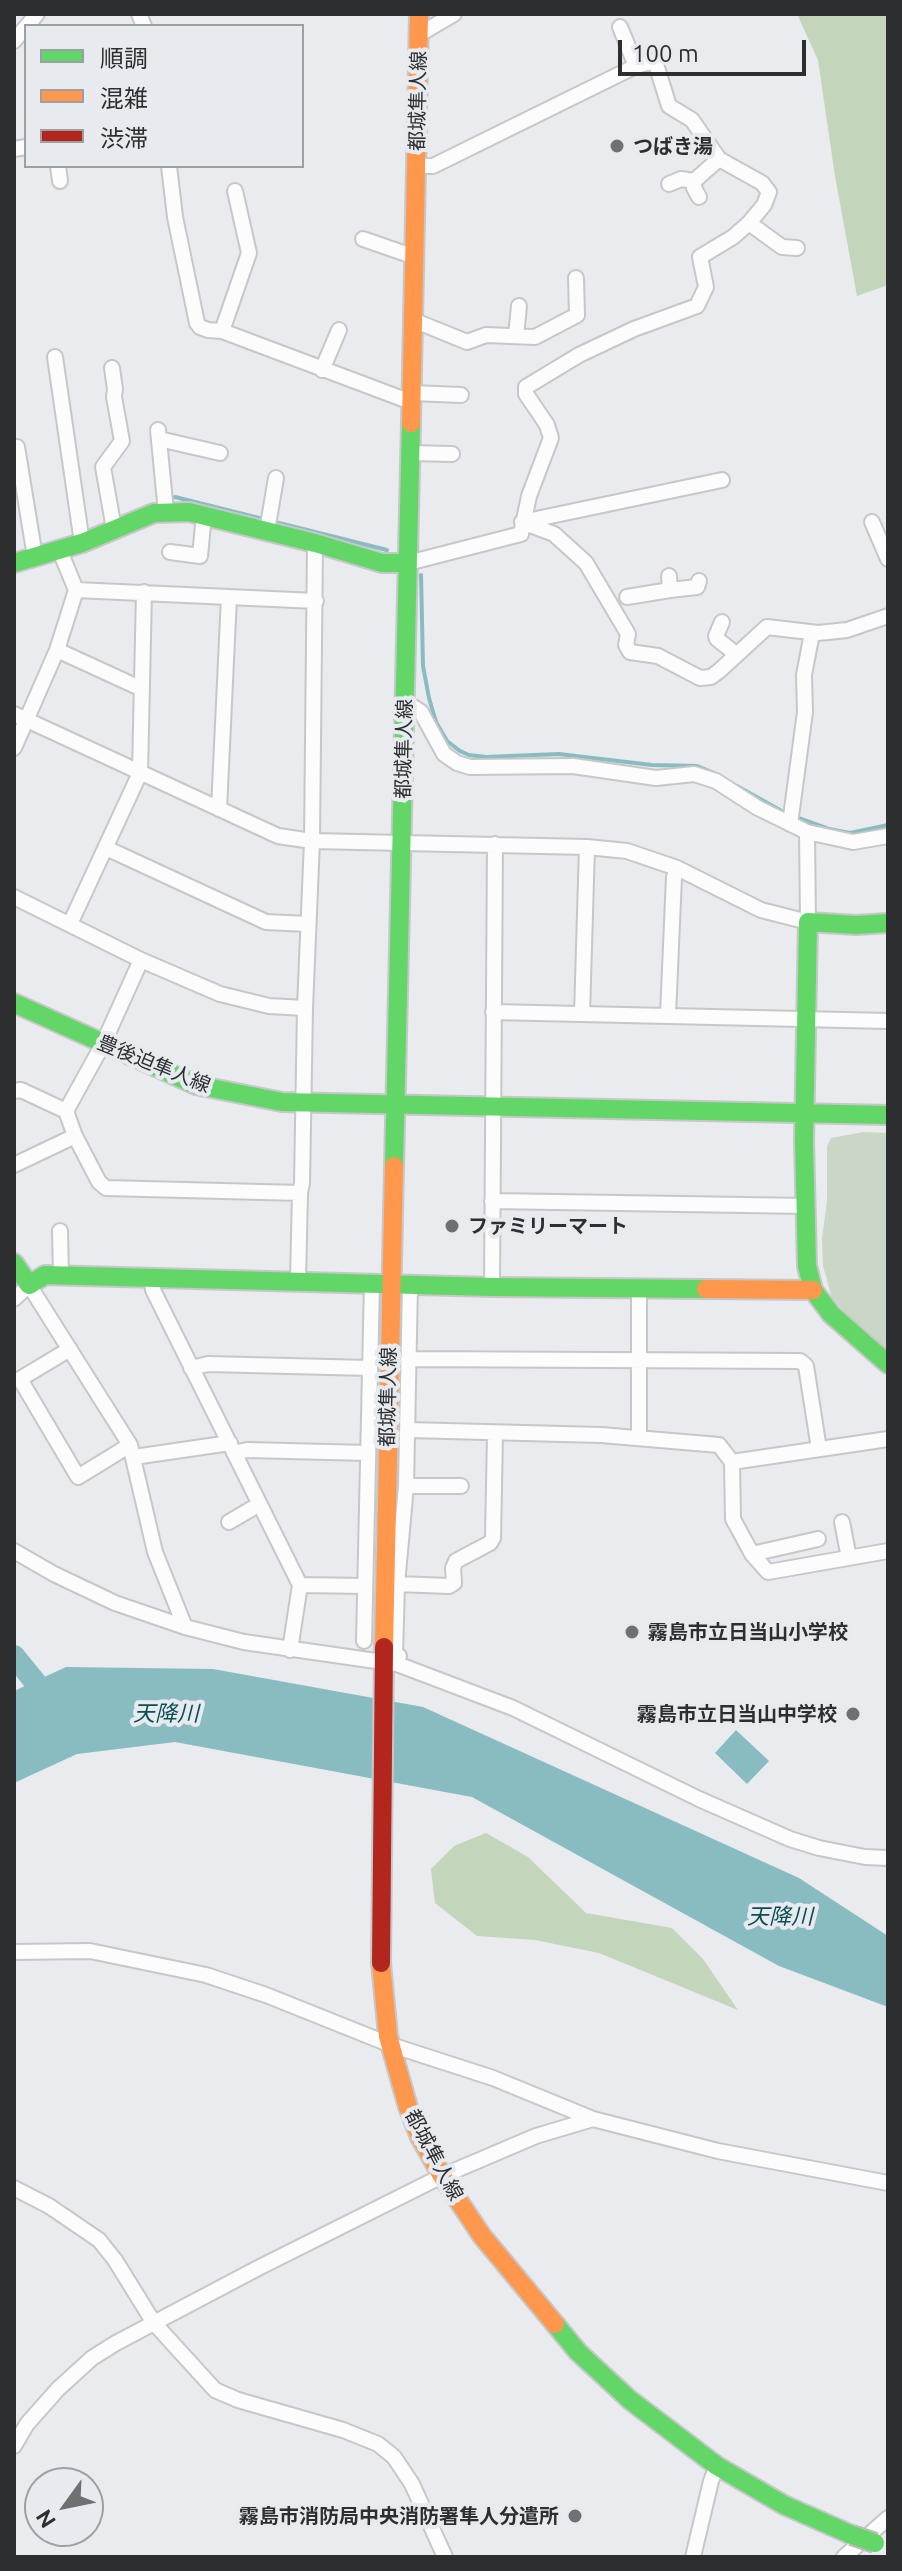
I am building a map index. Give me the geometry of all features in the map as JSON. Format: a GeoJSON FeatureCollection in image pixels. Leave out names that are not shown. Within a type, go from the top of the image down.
{"type":"FeatureCollection","features":[{"type":"Feature","properties":{"kind":"main road","name":"都城隼人線"},"geometry":{"type":"LineString","coordinates":[[419,14],[397,1104],[381,1283],[384,1666],[380,1925],[389,2040],[408,2107],[420,2137],[442,2176],[482,2236],[578,2352],[630,2400],[717,2466],[784,2505],[882,2546]]}},
{"type":"Feature","properties":{"kind":"main road"},"geometry":{"type":"LineString","coordinates":[[14,563],[34,551],[60,551],[81,537],[113,524],[166,511],[189,512],[267,530],[382,563],[408,563]]}},
{"type":"Feature","properties":{"kind":"main road"},"geometry":{"type":"LineString","coordinates":[[888,923],[808,922],[804,1140],[807,1266],[813,1290],[831,1314],[888,1364]]}},
{"type":"Feature","properties":{"kind":"main road","name":"豊後迫隼人線"},"geometry":{"type":"LineString","coordinates":[[14,1003],[196,1085],[282,1102],[888,1115]]}},
{"type":"Feature","properties":{"kind":"main road"},"geometry":{"type":"LineString","coordinates":[[14,1263],[29,1285],[45,1275],[492,1287],[813,1290]]}},
{"type":"Feature","properties":{"kind":"street"},"geometry":{"type":"LineString","coordinates":[[420,34],[454,14]]}},
{"type":"Feature","properties":{"kind":"street"},"geometry":{"type":"LineString","coordinates":[[620,27],[636,66]]}},
{"type":"Feature","properties":{"kind":"street"},"geometry":{"type":"LineString","coordinates":[[408,563],[521,534],[529,496],[551,438],[547,425],[526,394],[528,384],[634,329],[697,306],[706,287],[700,257],[749,223],[764,205],[769,192],[762,183],[719,159],[692,120],[669,106],[655,61],[636,66],[433,166],[417,166]]}},
{"type":"Feature","properties":{"kind":"street"},"geometry":{"type":"LineString","coordinates":[[699,197],[694,181],[719,159]]}},
{"type":"Feature","properties":{"kind":"street"},"geometry":{"type":"LineString","coordinates":[[169,168],[175,217],[197,323],[208,330],[222,331],[322,370],[412,398],[461,395]]}},
{"type":"Feature","properties":{"kind":"street"},"geometry":{"type":"LineString","coordinates":[[669,184],[681,179],[694,181]]}},
{"type":"Feature","properties":{"kind":"street"},"geometry":{"type":"LineString","coordinates":[[222,331],[249,253],[235,191]]}},
{"type":"Feature","properties":{"kind":"street"},"geometry":{"type":"LineString","coordinates":[[749,223],[782,247],[797,248]]}},
{"type":"Feature","properties":{"kind":"street"},"geometry":{"type":"LineString","coordinates":[[363,239],[415,257]]}},
{"type":"Feature","properties":{"kind":"street"},"geometry":{"type":"LineString","coordinates":[[413,320],[467,342],[486,335],[535,337],[577,315],[576,278]]}},
{"type":"Feature","properties":{"kind":"street"},"geometry":{"type":"LineString","coordinates":[[516,336],[519,306]]}},
{"type":"Feature","properties":{"kind":"street"},"geometry":{"type":"LineString","coordinates":[[322,370],[339,330]]}},
{"type":"Feature","properties":{"kind":"street"},"geometry":{"type":"LineString","coordinates":[[55,357],[81,537]]}},
{"type":"Feature","properties":{"kind":"street"},"geometry":{"type":"LineString","coordinates":[[112,368],[122,441],[103,467],[113,524]]}},
{"type":"Feature","properties":{"kind":"street"},"geometry":{"type":"LineString","coordinates":[[166,511],[159,435],[220,453]]}},
{"type":"Feature","properties":{"kind":"street"},"geometry":{"type":"LineString","coordinates":[[17,447],[19,490],[34,551]]}},
{"type":"Feature","properties":{"kind":"street"},"geometry":{"type":"LineString","coordinates":[[410,453],[452,454]]}},
{"type":"Feature","properties":{"kind":"street"},"geometry":{"type":"LineString","coordinates":[[267,530],[276,478]]}},
{"type":"Feature","properties":{"kind":"street"},"geometry":{"type":"LineString","coordinates":[[522,522],[722,480]]}},
{"type":"Feature","properties":{"kind":"street"},"geometry":{"type":"LineString","coordinates":[[170,552],[206,557],[204,515]]}},
{"type":"Feature","properties":{"kind":"street"},"geometry":{"type":"LineString","coordinates":[[522,522],[554,534],[582,558],[628,634]]}},
{"type":"Feature","properties":{"kind":"street"},"geometry":{"type":"LineString","coordinates":[[872,522],[888,559]]}},
{"type":"Feature","properties":{"kind":"street"},"geometry":{"type":"LineString","coordinates":[[298,1280],[312,841],[315,543]]}},
{"type":"Feature","properties":{"kind":"street"},"geometry":{"type":"LineString","coordinates":[[14,748],[21,717],[57,650],[76,590],[60,551]]}},
{"type":"Feature","properties":{"kind":"street"},"geometry":{"type":"LineString","coordinates":[[699,581],[697,587],[669,583],[626,596],[626,645],[630,652],[658,656],[700,678],[711,677],[767,627],[812,633],[847,630],[888,616]]}},
{"type":"Feature","properties":{"kind":"street"},"geometry":{"type":"LineString","coordinates":[[76,590],[316,601]]}},
{"type":"Feature","properties":{"kind":"street"},"geometry":{"type":"LineString","coordinates":[[70,924],[140,773],[144,592]]}},
{"type":"Feature","properties":{"kind":"street"},"geometry":{"type":"LineString","coordinates":[[219,809],[229,597]]}},
{"type":"Feature","properties":{"kind":"street"},"geometry":{"type":"LineString","coordinates":[[722,622],[717,639],[736,654]]}},
{"type":"Feature","properties":{"kind":"street"},"geometry":{"type":"LineString","coordinates":[[791,818],[805,712],[804,675],[812,633]]}},
{"type":"Feature","properties":{"kind":"street"},"geometry":{"type":"LineString","coordinates":[[57,650],[142,689]]}},
{"type":"Feature","properties":{"kind":"street"},"geometry":{"type":"LineString","coordinates":[[405,702],[421,712],[444,754],[470,767],[573,766],[656,778],[694,774],[716,781],[791,818],[807,832],[853,842],[888,836]]}},
{"type":"Feature","properties":{"kind":"street"},"geometry":{"type":"LineString","coordinates":[[21,717],[278,836],[312,841],[495,844],[627,851],[677,868],[761,910],[808,922],[807,832]]}},
{"type":"Feature","properties":{"kind":"street"},"geometry":{"type":"LineString","coordinates":[[492,1287],[495,844]]}},
{"type":"Feature","properties":{"kind":"street"},"geometry":{"type":"LineString","coordinates":[[582,1014],[587,847]]}},
{"type":"Feature","properties":{"kind":"street"},"geometry":{"type":"LineString","coordinates":[[106,848],[266,922],[307,924]]}},
{"type":"Feature","properties":{"kind":"street"},"geometry":{"type":"LineString","coordinates":[[668,1015],[674,877],[677,868]]}},
{"type":"Feature","properties":{"kind":"street"},"geometry":{"type":"LineString","coordinates":[[14,897],[141,960],[220,994],[269,1006],[305,1008]]}},
{"type":"Feature","properties":{"kind":"street"},"geometry":{"type":"LineString","coordinates":[[66,1111],[103,1044],[141,960]]}},
{"type":"Feature","properties":{"kind":"street"},"geometry":{"type":"LineString","coordinates":[[493,1012],[888,1021]]}},
{"type":"Feature","properties":{"kind":"street"},"geometry":{"type":"LineString","coordinates":[[14,1091],[21,1090],[66,1111],[75,1136],[99,1182],[106,1188],[300,1193]]}},
{"type":"Feature","properties":{"kind":"street"},"geometry":{"type":"LineString","coordinates":[[14,1165],[75,1136]]}},
{"type":"Feature","properties":{"kind":"street"},"geometry":{"type":"LineString","coordinates":[[492,1201],[807,1206]]}},
{"type":"Feature","properties":{"kind":"street"},"geometry":{"type":"LineString","coordinates":[[60,1231],[61,1276]]}},
{"type":"Feature","properties":{"kind":"street"},"geometry":{"type":"LineString","coordinates":[[152,1278],[153,1290],[300,1585],[290,1650]]}},
{"type":"Feature","properties":{"kind":"street"},"geometry":{"type":"LineString","coordinates":[[364,1641],[370,1368],[381,1283]]}},
{"type":"Feature","properties":{"kind":"street"},"geometry":{"type":"LineString","coordinates":[[410,1284],[406,1486],[397,1584],[395,1655],[458,1676],[455,1686]]}},
{"type":"Feature","properties":{"kind":"street"},"geometry":{"type":"LineString","coordinates":[[14,1299],[29,1285],[132,1451],[155,1552],[185,1627]]}},
{"type":"Feature","properties":{"kind":"street"},"geometry":{"type":"LineString","coordinates":[[639,1289],[639,1437]]}},
{"type":"Feature","properties":{"kind":"street"},"geometry":{"type":"LineString","coordinates":[[70,1349],[20,1379],[78,1477],[132,1451],[232,1448],[368,1453]]}},
{"type":"Feature","properties":{"kind":"street"},"geometry":{"type":"LineString","coordinates":[[408,1359],[800,1361],[806,1366],[819,1449]]}},
{"type":"Feature","properties":{"kind":"street"},"geometry":{"type":"LineString","coordinates":[[191,1368],[208,1364],[370,1368]]}},
{"type":"Feature","properties":{"kind":"street"},"geometry":{"type":"LineString","coordinates":[[408,1430],[639,1437],[719,1445],[732,1462],[733,1519],[752,1554],[768,1572],[888,1551]]}},
{"type":"Feature","properties":{"kind":"street"},"geometry":{"type":"LineString","coordinates":[[397,1584],[449,1586],[454,1583],[456,1561],[490,1543],[493,1538],[495,1433]]}},
{"type":"Feature","properties":{"kind":"street"},"geometry":{"type":"LineString","coordinates":[[732,1462],[888,1439]]}},
{"type":"Feature","properties":{"kind":"street"},"geometry":{"type":"LineString","coordinates":[[406,1486],[461,1486]]}},
{"type":"Feature","properties":{"kind":"street"},"geometry":{"type":"LineString","coordinates":[[229,1522],[258,1505]]}},
{"type":"Feature","properties":{"kind":"street"},"geometry":{"type":"LineString","coordinates":[[842,1522],[849,1558]]}},
{"type":"Feature","properties":{"kind":"street"},"geometry":{"type":"LineString","coordinates":[[752,1554],[818,1539]]}},
{"type":"Feature","properties":{"kind":"street"},"geometry":{"type":"LineString","coordinates":[[14,1551],[115,1603],[185,1627],[244,1642],[384,1666],[455,1686],[513,1708],[699,1799],[790,1839],[834,1851],[888,1858]]}},
{"type":"Feature","properties":{"kind":"street"},"geometry":{"type":"LineString","coordinates":[[300,1585],[365,1586]]}},
{"type":"Feature","properties":{"kind":"street"},"geometry":{"type":"LineString","coordinates":[[14,1952],[90,1951],[165,1965],[266,1995],[493,2078],[593,2119],[718,2151],[888,2183]]}},
{"type":"Feature","properties":{"kind":"street"},"geometry":{"type":"LineString","coordinates":[[14,2446],[27,2424],[79,2370],[116,2343],[442,2176],[536,2136],[593,2119]]}},
{"type":"Feature","properties":{"kind":"street"},"geometry":{"type":"LineString","coordinates":[[14,2188],[49,2206],[99,2240],[154,2323],[199,2375],[224,2396],[343,2430],[378,2444],[394,2457],[412,2484],[445,2557]]}},
{"type":"Feature","properties":{"kind":"street"},"geometry":{"type":"LineString","coordinates":[[693,2557],[717,2466]]}},
{"type":"Feature","properties":{"kind":"street"},"geometry":{"type":"LineString","coordinates":[[844,2557],[888,2518]]}},
{"type":"Feature","properties":{"kind":"green space"},"geometry":{"type":"Polygon","coordinates":[[[797,14],[888,14],[888,285],[857,296],[818,60],[797,14]]]}},
{"type":"Feature","properties":{"kind":"green space"},"geometry":{"type":"Polygon","coordinates":[[[864,1132],[888,1133],[888,1350],[853,1321],[832,1298],[823,1266],[827,1146],[831,1138],[864,1132]]]}},
{"type":"Feature","properties":{"kind":"green space"},"geometry":{"type":"Polygon","coordinates":[[[486,1833],[528,1857],[586,1913],[672,1928],[703,1959],[738,2010],[599,1953],[535,1940],[477,1936],[435,1903],[431,1869],[454,1846],[486,1833]]]}},
{"type":"Feature","properties":{"kind":"water","name":"天降川"},"geometry":{"type":"Polygon","coordinates":[[[66,1667],[213,1669],[423,1707],[799,1878],[888,1936],[888,2007],[779,1966],[472,1797],[175,1742],[77,1754],[14,1783],[14,1691],[66,1667]]]}},
{"type":"Feature","properties":{"kind":"water"},"geometry":{"type":"Polygon","coordinates":[[[736,1730],[769,1761],[747,1784],[715,1753],[736,1730]]]}},
{"type":"Feature","properties":{"kind":"waterway"},"geometry":{"type":"LineString","coordinates":[[167,500],[175,497],[387,550]]}},
{"type":"Feature","properties":{"kind":"waterway"},"geometry":{"type":"LineString","coordinates":[[421,575],[423,666],[429,698],[436,722],[447,741],[460,751],[486,757],[559,754],[652,765],[697,766],[719,775]]}},
{"type":"Feature","properties":{"kind":"waterway"},"geometry":{"type":"LineString","coordinates":[[737,786],[787,814],[829,829],[850,833],[888,825]]}},
{"type":"Feature","properties":{"kind":"waterway"},"geometry":{"type":"LineString","coordinates":[[14,1656],[54,1705]]}},
{"type":"Feature","properties":{"kind":"traffic: fast"},"geometry":{"type":"LineString","coordinates":[[394,1166],[411,423]]}},
{"type":"Feature","properties":{"kind":"traffic: fast"},"geometry":{"type":"LineString","coordinates":[[14,563],[82,543],[154,513],[189,512],[382,563],[408,563]]}},
{"type":"Feature","properties":{"kind":"traffic: fast"},"geometry":{"type":"LineString","coordinates":[[888,923],[808,922],[804,1140],[807,1266],[813,1290],[831,1314],[888,1364]]}},
{"type":"Feature","properties":{"kind":"traffic: fast"},"geometry":{"type":"LineString","coordinates":[[14,1003],[196,1085],[282,1102],[888,1115]]}},
{"type":"Feature","properties":{"kind":"traffic: fast"},"geometry":{"type":"LineString","coordinates":[[14,1263],[29,1285],[45,1275],[492,1287],[706,1289]]}},
{"type":"Feature","properties":{"kind":"traffic: fast"},"geometry":{"type":"LineString","coordinates":[[555,2324],[578,2352],[630,2400],[717,2466],[784,2505],[852,2535]]}},
{"type":"Feature","properties":{"kind":"traffic: fast"},"geometry":{"type":"LineString","coordinates":[[852,2535],[875,2543]]}},
{"type":"Feature","properties":{"kind":"traffic: slow"},"geometry":{"type":"LineString","coordinates":[[411,423],[419,14]]}},
{"type":"Feature","properties":{"kind":"traffic: slow"},"geometry":{"type":"LineString","coordinates":[[384,1647],[394,1166]]}},
{"type":"Feature","properties":{"kind":"traffic: slow"},"geometry":{"type":"LineString","coordinates":[[706,1289],[813,1290]]}},
{"type":"Feature","properties":{"kind":"traffic: slow"},"geometry":{"type":"LineString","coordinates":[[381,1963],[388,2036],[420,2137],[482,2236],[555,2324]]}},
{"type":"Feature","properties":{"kind":"traffic: jam"},"geometry":{"type":"LineString","coordinates":[[381,1963],[384,1647]]}},
{"type":"Feature","properties":{"kind":"place","name":"つばき湯"},"geometry":{"type":"Point","coordinates":[617,146]}},
{"type":"Feature","properties":{"kind":"place","name":"ファミリーマート"},"geometry":{"type":"Point","coordinates":[452,1226]}},
{"type":"Feature","properties":{"kind":"place","name":"霧島市立日当山小学校"},"geometry":{"type":"Point","coordinates":[632,1632]}},
{"type":"Feature","properties":{"kind":"place","name":"霧島市立日当山中学校"},"geometry":{"type":"Point","coordinates":[853,1714]}},
{"type":"Feature","properties":{"kind":"place","name":"霧島市消防局中央消防署隼人分遣所"},"geometry":{"type":"Point","coordinates":[575,2516]}}]}
